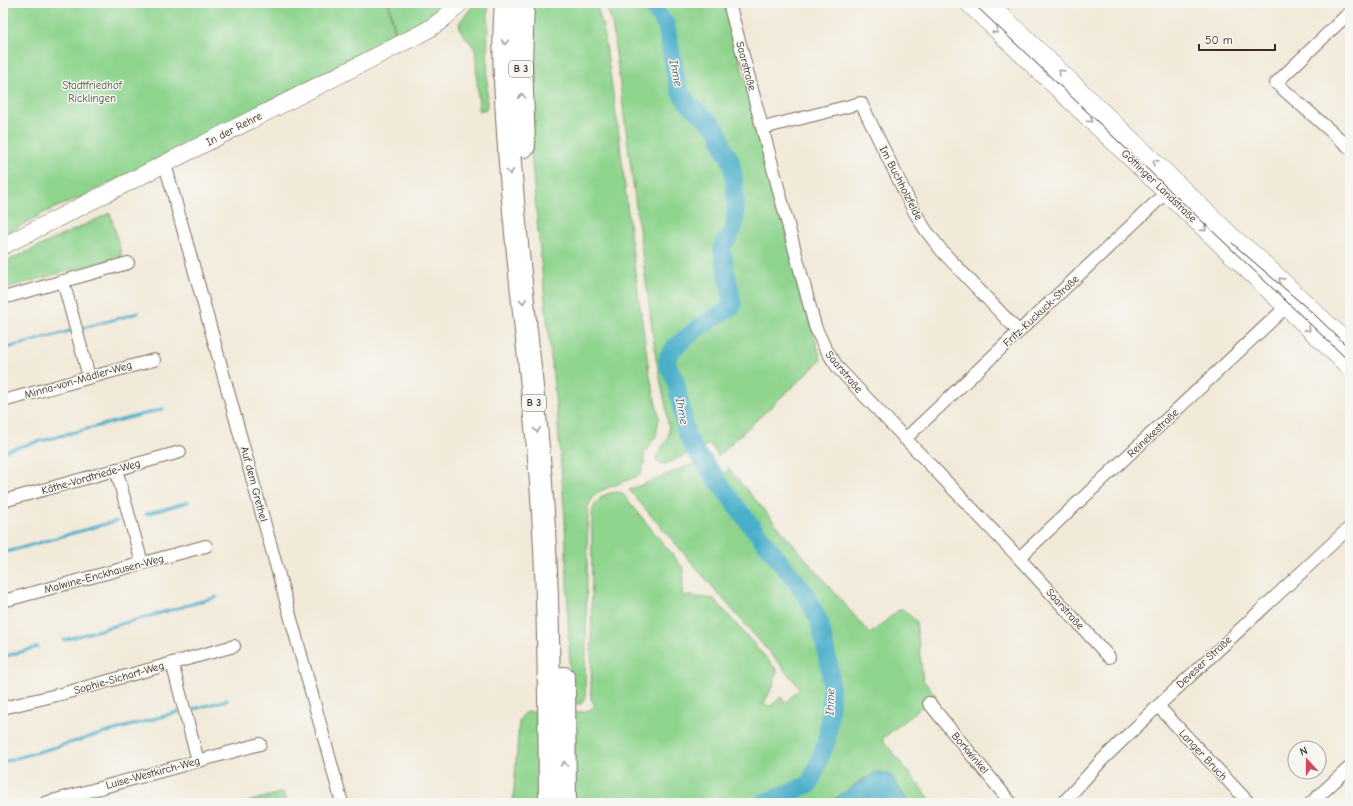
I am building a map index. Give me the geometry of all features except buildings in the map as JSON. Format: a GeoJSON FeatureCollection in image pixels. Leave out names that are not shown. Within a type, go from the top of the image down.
{"type":"FeatureCollection","features":[{"type":"Feature","properties":{"kind":"highway","name":"B 3"},"geometry":{"type":"LineString","coordinates":[[506,3],[506,108],[511,187],[538,440],[545,543],[550,803]]}},
{"type":"Feature","properties":{"kind":"highway","name":"B 3"},"geometry":{"type":"LineString","coordinates":[[523,3],[521,70],[522,121],[526,179],[552,438],[559,541],[564,645],[565,803]]}},
{"type":"Feature","properties":{"kind":"street","name":"In der Rehre"},"geometry":{"type":"LineString","coordinates":[[3,246],[435,26],[448,16],[460,3]]}},
{"type":"Feature","properties":{"kind":"street","name":"Saarstraße"},"geometry":{"type":"LineString","coordinates":[[729,3],[819,336],[824,346],[838,368],[1019,558],[1109,657]]}},
{"type":"Feature","properties":{"kind":"street","name":"Göttinger Landstraße"},"geometry":{"type":"LineString","coordinates":[[968,3],[1171,187],[1256,256],[1350,345]]}},
{"type":"Feature","properties":{"kind":"street","name":"Göttinger Landstraße"},"geometry":{"type":"LineString","coordinates":[[989,3],[1171,187],[1286,307],[1350,368]]}},
{"type":"Feature","properties":{"kind":"street"},"geometry":{"type":"LineString","coordinates":[[1349,15],[1276,83],[1350,148]]}},
{"type":"Feature","properties":{"kind":"street","name":"Im Buchholzfelde"},"geometry":{"type":"LineString","coordinates":[[762,128],[861,102],[914,211],[925,229],[942,251],[1019,332]]}},
{"type":"Feature","properties":{"kind":"street","name":"Auf dem Grethel"},"geometry":{"type":"LineString","coordinates":[[164,164],[342,803]]}},
{"type":"Feature","properties":{"kind":"street","name":"Fritz-Kuckuck-Straße"},"geometry":{"type":"LineString","coordinates":[[905,439],[1171,187]]}},
{"type":"Feature","properties":{"kind":"street"},"geometry":{"type":"LineString","coordinates":[[3,298],[128,263]]}},
{"type":"Feature","properties":{"kind":"street"},"geometry":{"type":"LineString","coordinates":[[63,281],[89,377]]}},
{"type":"Feature","properties":{"kind":"street","name":"Reinekestraße"},"geometry":{"type":"LineString","coordinates":[[1019,558],[1286,307]]}},
{"type":"Feature","properties":{"kind":"street","name":"Minna-von-Mädler-Weg"},"geometry":{"type":"LineString","coordinates":[[3,402],[154,360]]}},
{"type":"Feature","properties":{"kind":"street","name":"Käthe-Vordtriede-Weg"},"geometry":{"type":"LineString","coordinates":[[3,502],[180,452]]}},
{"type":"Feature","properties":{"kind":"street"},"geometry":{"type":"LineString","coordinates":[[116,469],[142,563]]}},
{"type":"Feature","properties":{"kind":"street","name":"Deveser Straße"},"geometry":{"type":"LineString","coordinates":[[1063,803],[1102,760],[1158,706],[1350,527]]}},
{"type":"Feature","properties":{"kind":"street","name":"Malwine-Enckhausen-Weg"},"geometry":{"type":"LineString","coordinates":[[3,601],[206,546]]}},
{"type":"Feature","properties":{"kind":"street","name":"Sophie-Sichart-Weg"},"geometry":{"type":"LineString","coordinates":[[3,708],[65,693],[234,646]]}},
{"type":"Feature","properties":{"kind":"street"},"geometry":{"type":"LineString","coordinates":[[172,663],[198,761]]}},
{"type":"Feature","properties":{"kind":"street","name":"Borkwinkel"},"geometry":{"type":"LineString","coordinates":[[929,703],[1011,803]]}},
{"type":"Feature","properties":{"kind":"street","name":"Langer Bruch"},"geometry":{"type":"LineString","coordinates":[[1158,706],[1249,803]]}},
{"type":"Feature","properties":{"kind":"street","name":"Luise-Westkirch-Weg"},"geometry":{"type":"LineString","coordinates":[[45,803],[260,744]]}},
{"type":"Feature","properties":{"kind":"street"},"geometry":{"type":"LineString","coordinates":[[1311,803],[1350,767]]}},
{"type":"Feature","properties":{"kind":"green space","name":"Stadtfriedhof Ricklingen"},"geometry":{"type":"Polygon","coordinates":[[[3,3],[388,3],[396,37],[84,196],[45,212],[3,236],[3,3]]]}},
{"type":"Feature","properties":{"kind":"green space"},"geometry":{"type":"Polygon","coordinates":[[[389,3],[449,3],[430,19],[397,37],[389,3]]]}},
{"type":"Feature","properties":{"kind":"green space"},"geometry":{"type":"Polygon","coordinates":[[[475,3],[488,3],[487,109],[479,111],[475,49],[461,31],[459,23],[475,3]]]}},
{"type":"Feature","properties":{"kind":"green space"},"geometry":{"type":"Polygon","coordinates":[[[530,3],[596,3],[603,27],[618,127],[633,257],[649,371],[659,418],[656,436],[644,453],[644,464],[640,475],[600,491],[593,497],[588,507],[585,699],[581,704],[571,704],[565,521],[558,425],[530,142],[530,3]]]}},
{"type":"Feature","properties":{"kind":"green space"},"geometry":{"type":"Polygon","coordinates":[[[605,3],[724,3],[821,360],[718,456],[710,444],[665,464],[657,462],[656,457],[667,440],[669,432],[666,407],[656,359],[612,23],[605,3]]]}},
{"type":"Feature","properties":{"kind":"green space"},"geometry":{"type":"Polygon","coordinates":[[[110,213],[122,256],[3,289],[3,263],[110,213]]]}},
{"type":"Feature","properties":{"kind":"green space"},"geometry":{"type":"Polygon","coordinates":[[[710,455],[724,473],[729,469],[870,634],[901,608],[916,621],[923,680],[936,695],[882,739],[933,803],[908,803],[907,799],[898,787],[864,778],[842,795],[828,803],[572,803],[572,712],[585,711],[595,706],[591,699],[592,515],[598,500],[607,494],[617,492],[622,493],[684,569],[682,595],[714,599],[777,670],[773,686],[763,705],[771,706],[781,697],[785,703],[800,688],[629,490],[700,461],[721,492],[801,591],[817,624],[827,670],[828,700],[833,696],[833,669],[823,622],[805,587],[749,519],[704,459],[710,455]]]}},
{"type":"Feature","properties":{"kind":"green space"},"geometry":{"type":"Polygon","coordinates":[[[546,712],[546,803],[513,803],[519,721],[524,713],[546,712]]]}},
{"type":"Feature","properties":{"kind":"green space"},"geometry":{"type":"Polygon","coordinates":[[[283,792],[286,803],[244,803],[283,792]]]}},
{"type":"Feature","properties":{"kind":"water"},"geometry":{"type":"Polygon","coordinates":[[[877,772],[890,774],[908,803],[828,803],[865,779],[877,772]]]}},
{"type":"Feature","properties":{"kind":"waterway","name":"Ihme"},"geometry":{"type":"LineString","coordinates":[[651,3],[666,25],[678,87],[681,94],[689,104],[718,131],[723,147],[731,163],[735,191],[734,226],[722,250],[733,305],[698,328],[675,347],[669,355],[667,361],[668,366],[676,382],[686,432],[694,449],[749,523],[803,590],[820,623],[830,670],[831,700],[827,740],[810,784],[763,803]]}},
{"type":"Feature","properties":{"kind":"waterway"},"geometry":{"type":"LineString","coordinates":[[79,329],[138,313]]}},
{"type":"Feature","properties":{"kind":"waterway"},"geometry":{"type":"LineString","coordinates":[[3,349],[74,330]]}},
{"type":"Feature","properties":{"kind":"waterway"},"geometry":{"type":"LineString","coordinates":[[3,451],[163,409]]}},
{"type":"Feature","properties":{"kind":"waterway"},"geometry":{"type":"LineString","coordinates":[[146,514],[188,502]]}},
{"type":"Feature","properties":{"kind":"waterway"},"geometry":{"type":"LineString","coordinates":[[3,553],[116,521]]}},
{"type":"Feature","properties":{"kind":"waterway"},"geometry":{"type":"LineString","coordinates":[[64,640],[217,597]]}},
{"type":"Feature","properties":{"kind":"waterway"},"geometry":{"type":"LineString","coordinates":[[3,657],[38,647]]}},
{"type":"Feature","properties":{"kind":"waterway"},"geometry":{"type":"LineString","coordinates":[[194,709],[227,700]]}},
{"type":"Feature","properties":{"kind":"waterway"},"geometry":{"type":"LineString","coordinates":[[3,762],[178,712]]}},
{"type":"Feature","properties":{"kind":"tram line"},"geometry":{"type":"LineString","coordinates":[[973,3],[1350,362]]}},
{"type":"Feature","properties":{"kind":"tram line"},"geometry":{"type":"LineString","coordinates":[[1232,243],[1315,315],[1350,349]]}}]}
